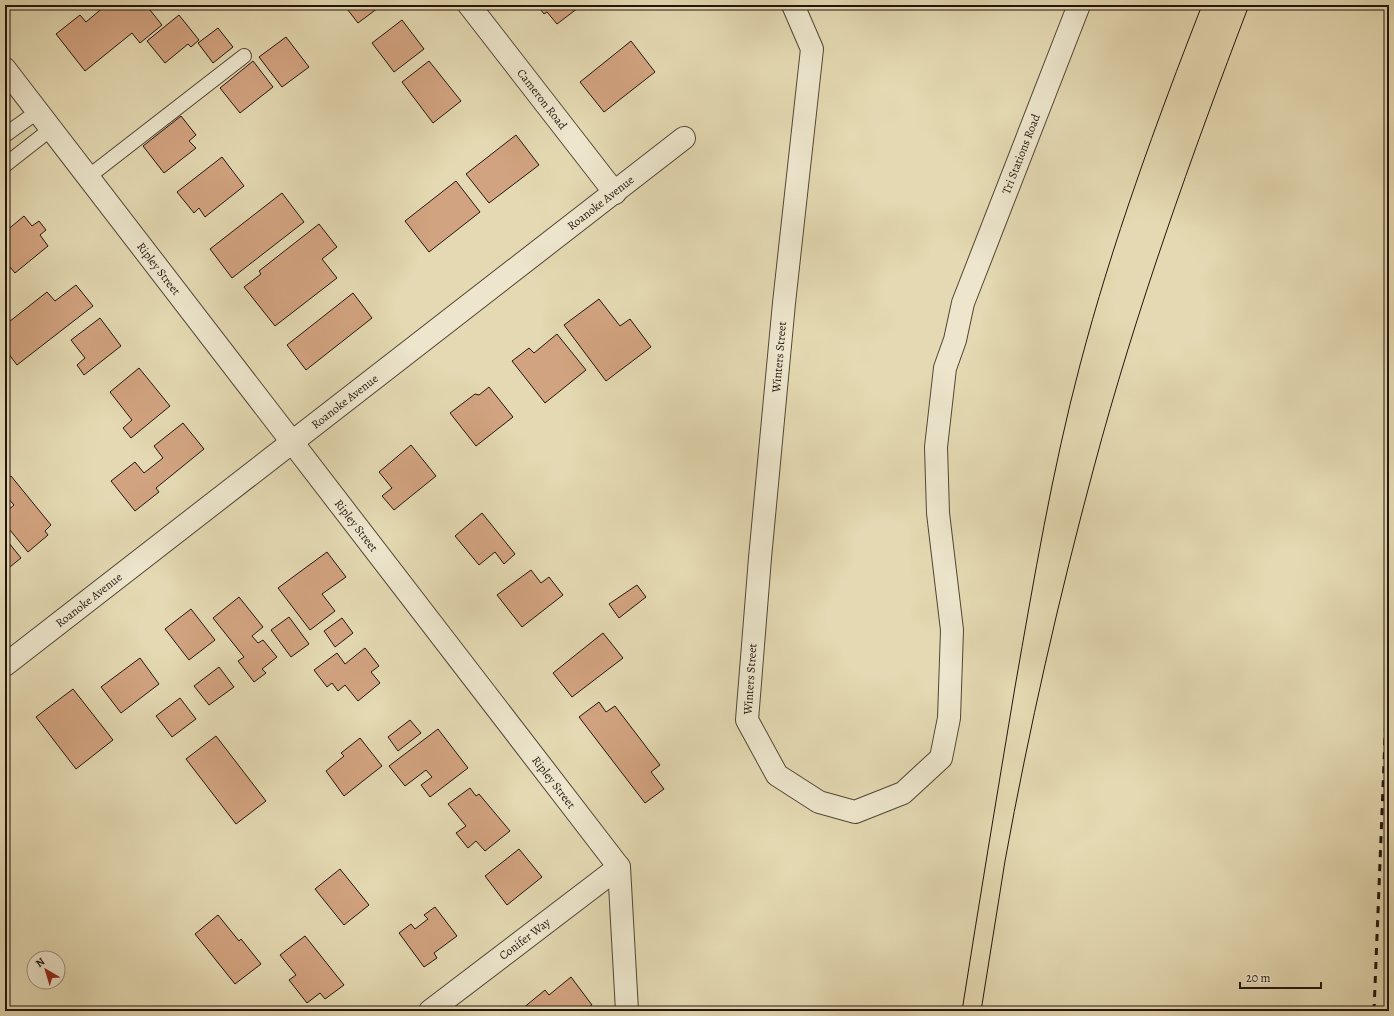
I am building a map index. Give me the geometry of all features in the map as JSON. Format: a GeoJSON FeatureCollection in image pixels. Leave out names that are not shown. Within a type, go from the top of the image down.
{"type":"FeatureCollection","features":[{"type":"Feature","properties":{"kind":"street","name":"Cameron Road"},"geometry":{"type":"LineString","coordinates":[[469,5],[615,193]]}},
{"type":"Feature","properties":{"kind":"street","name":"Winters Street"},"geometry":{"type":"LineString","coordinates":[[793,5],[812,49],[784,303],[760,558],[747,720],[777,775],[819,802],[854,812],[903,793],[941,758],[949,718],[952,630],[938,513],[936,447],[945,368],[954,340],[963,303]]}},
{"type":"Feature","properties":{"kind":"street","name":"Tri Stations Road"},"geometry":{"type":"LineString","coordinates":[[963,303],[1079,5]]}},
{"type":"Feature","properties":{"kind":"street","name":"Ripley Street"},"geometry":{"type":"LineString","coordinates":[[5,70],[619,867]]}},
{"type":"Feature","properties":{"kind":"street","name":"Roanoke Avenue"},"geometry":{"type":"LineString","coordinates":[[5,665],[684,138]]}},
{"type":"Feature","properties":{"kind":"street","name":"Conifer Way"},"geometry":{"type":"LineString","coordinates":[[430,1011],[619,867]]}},
{"type":"Feature","properties":{"kind":"street"},"geometry":{"type":"LineString","coordinates":[[619,867],[627,1011]]}},
{"type":"Feature","properties":{"kind":"lane"},"geometry":{"type":"LineString","coordinates":[[88,177],[244,56]]}},
{"type":"Feature","properties":{"kind":"lane"},"geometry":{"type":"LineString","coordinates":[[5,135],[37,112]]}},
{"type":"Feature","properties":{"kind":"lane"},"geometry":{"type":"LineString","coordinates":[[5,165],[51,129]]}},
{"type":"Feature","properties":{"kind":"building"},"geometry":{"type":"Polygon","coordinates":[[[106,5],[146,5],[162,25],[140,43],[132,33],[85,71],[56,34],[80,15],[86,22],[106,5]]]}},
{"type":"Feature","properties":{"kind":"building"},"geometry":{"type":"Polygon","coordinates":[[[344,5],[382,5],[358,23],[344,5]]]}},
{"type":"Feature","properties":{"kind":"building"},"geometry":{"type":"Polygon","coordinates":[[[537,5],[582,5],[557,24],[547,12],[544,14],[537,5]]]}},
{"type":"Feature","properties":{"kind":"building"},"geometry":{"type":"Polygon","coordinates":[[[179,15],[199,40],[191,47],[188,44],[165,63],[147,41],[179,15]]]}},
{"type":"Feature","properties":{"kind":"building"},"geometry":{"type":"Polygon","coordinates":[[[402,20],[424,49],[394,72],[372,43],[402,20]]]}},
{"type":"Feature","properties":{"kind":"building"},"geometry":{"type":"Polygon","coordinates":[[[218,28],[233,47],[213,63],[198,43],[218,28]]]}},
{"type":"Feature","properties":{"kind":"building"},"geometry":{"type":"Polygon","coordinates":[[[286,37],[309,67],[282,87],[259,57],[286,37]]]}},
{"type":"Feature","properties":{"kind":"building"},"geometry":{"type":"Polygon","coordinates":[[[631,41],[655,72],[604,112],[580,82],[631,41]]]}},
{"type":"Feature","properties":{"kind":"building"},"geometry":{"type":"Polygon","coordinates":[[[253,61],[273,87],[240,113],[220,88],[253,61]]]}},
{"type":"Feature","properties":{"kind":"building"},"geometry":{"type":"Polygon","coordinates":[[[429,61],[461,101],[433,123],[402,82],[429,61]]]}},
{"type":"Feature","properties":{"kind":"building"},"geometry":{"type":"Polygon","coordinates":[[[181,116],[196,135],[189,141],[196,148],[164,173],[143,146],[181,116]]]}},
{"type":"Feature","properties":{"kind":"building"},"geometry":{"type":"Polygon","coordinates":[[[516,135],[539,165],[489,203],[466,174],[516,135]]]}},
{"type":"Feature","properties":{"kind":"building"},"geometry":{"type":"Polygon","coordinates":[[[222,157],[244,186],[205,217],[199,208],[194,213],[177,192],[222,157]]]}},
{"type":"Feature","properties":{"kind":"building"},"geometry":{"type":"Polygon","coordinates":[[[456,181],[480,212],[429,252],[405,221],[456,181]]]}},
{"type":"Feature","properties":{"kind":"building"},"geometry":{"type":"Polygon","coordinates":[[[282,193],[304,222],[232,278],[210,249],[282,193]]]}},
{"type":"Feature","properties":{"kind":"building"},"geometry":{"type":"Polygon","coordinates":[[[24,216],[32,226],[39,221],[46,230],[40,235],[48,246],[15,273],[5,261],[5,258],[9,256],[5,251],[5,232],[24,216]]]}},
{"type":"Feature","properties":{"kind":"building"},"geometry":{"type":"Polygon","coordinates":[[[319,224],[337,247],[322,259],[337,278],[275,326],[244,287],[261,274],[259,271],[319,224]]]}},
{"type":"Feature","properties":{"kind":"building"},"geometry":{"type":"Polygon","coordinates":[[[76,285],[93,306],[17,365],[5,349],[5,325],[47,292],[55,301],[76,285]]]}},
{"type":"Feature","properties":{"kind":"building"},"geometry":{"type":"Polygon","coordinates":[[[353,293],[372,318],[306,370],[287,345],[353,293]]]}},
{"type":"Feature","properties":{"kind":"building"},"geometry":{"type":"Polygon","coordinates":[[[599,299],[620,326],[630,319],[651,347],[606,381],[564,325],[599,299]]]}},
{"type":"Feature","properties":{"kind":"building"},"geometry":{"type":"Polygon","coordinates":[[[100,318],[121,346],[84,375],[77,365],[85,358],[71,340],[100,318]]]}},
{"type":"Feature","properties":{"kind":"building"},"geometry":{"type":"Polygon","coordinates":[[[557,334],[586,370],[545,403],[512,361],[529,348],[534,353],[557,334]]]}},
{"type":"Feature","properties":{"kind":"building"},"geometry":{"type":"Polygon","coordinates":[[[139,368],[170,406],[131,438],[123,428],[132,420],[110,392],[139,368]]]}},
{"type":"Feature","properties":{"kind":"building"},"geometry":{"type":"Polygon","coordinates":[[[489,387],[513,417],[476,446],[450,413],[475,394],[479,395],[489,387]]]}},
{"type":"Feature","properties":{"kind":"building"},"geometry":{"type":"Polygon","coordinates":[[[183,423],[204,449],[156,488],[159,492],[135,511],[111,481],[135,462],[144,473],[163,458],[154,446],[183,423]]]}},
{"type":"Feature","properties":{"kind":"building"},"geometry":{"type":"Polygon","coordinates":[[[411,445],[436,476],[394,510],[382,496],[392,488],[379,472],[411,445]]]}},
{"type":"Feature","properties":{"kind":"building"},"geometry":{"type":"Polygon","coordinates":[[[11,476],[51,525],[45,531],[48,535],[28,552],[5,524],[5,513],[14,505],[5,495],[5,481],[11,476]]]}},
{"type":"Feature","properties":{"kind":"building"},"geometry":{"type":"Polygon","coordinates":[[[482,513],[515,554],[504,564],[495,552],[479,565],[455,536],[482,513]]]}},
{"type":"Feature","properties":{"kind":"building"},"geometry":{"type":"Polygon","coordinates":[[[5,538],[21,558],[5,571],[5,538]]]}},
{"type":"Feature","properties":{"kind":"building"},"geometry":{"type":"Polygon","coordinates":[[[327,552],[346,577],[322,594],[335,611],[310,630],[278,588],[327,552]]]}},
{"type":"Feature","properties":{"kind":"building"},"geometry":{"type":"Polygon","coordinates":[[[531,570],[541,583],[549,577],[563,595],[522,627],[497,595],[531,570]]]}},
{"type":"Feature","properties":{"kind":"building"},"geometry":{"type":"Polygon","coordinates":[[[637,585],[646,597],[619,618],[609,604],[637,585]]]}},
{"type":"Feature","properties":{"kind":"building"},"geometry":{"type":"Polygon","coordinates":[[[239,597],[263,627],[252,636],[258,643],[263,640],[277,657],[262,669],[266,673],[254,682],[238,661],[244,657],[213,618],[239,597]]]}},
{"type":"Feature","properties":{"kind":"building"},"geometry":{"type":"Polygon","coordinates":[[[191,609],[215,640],[189,660],[165,629],[191,609]]]}},
{"type":"Feature","properties":{"kind":"building"},"geometry":{"type":"Polygon","coordinates":[[[289,617],[309,644],[291,657],[271,630],[289,617]]]}},
{"type":"Feature","properties":{"kind":"building"},"geometry":{"type":"Polygon","coordinates":[[[342,618],[353,633],[335,647],[324,631],[342,618]]]}},
{"type":"Feature","properties":{"kind":"building"},"geometry":{"type":"Polygon","coordinates":[[[603,633],[623,658],[572,697],[553,673],[603,633]]]}},
{"type":"Feature","properties":{"kind":"building"},"geometry":{"type":"Polygon","coordinates":[[[365,648],[379,666],[371,672],[380,683],[358,701],[345,685],[338,691],[332,683],[327,687],[314,670],[337,653],[345,664],[365,648]]]}},
{"type":"Feature","properties":{"kind":"building"},"geometry":{"type":"Polygon","coordinates":[[[140,658],[159,684],[121,713],[101,687],[140,658]]]}},
{"type":"Feature","properties":{"kind":"building"},"geometry":{"type":"Polygon","coordinates":[[[219,667],[234,687],[209,705],[194,686],[219,667]]]}},
{"type":"Feature","properties":{"kind":"building"},"geometry":{"type":"Polygon","coordinates":[[[73,689],[113,740],[76,769],[36,717],[73,689]]]}},
{"type":"Feature","properties":{"kind":"building"},"geometry":{"type":"Polygon","coordinates":[[[180,698],[196,719],[172,737],[156,716],[180,698]]]}},
{"type":"Feature","properties":{"kind":"building"},"geometry":{"type":"Polygon","coordinates":[[[599,702],[606,712],[615,706],[660,765],[651,772],[664,789],[645,803],[579,717],[599,702]]]}},
{"type":"Feature","properties":{"kind":"building"},"geometry":{"type":"Polygon","coordinates":[[[410,720],[421,733],[398,751],[388,737],[410,720]]]}},
{"type":"Feature","properties":{"kind":"building"},"geometry":{"type":"Polygon","coordinates":[[[438,729],[468,768],[430,797],[421,785],[432,777],[426,770],[405,786],[389,766],[438,729]]]}},
{"type":"Feature","properties":{"kind":"building"},"geometry":{"type":"Polygon","coordinates":[[[216,736],[266,801],[236,824],[186,759],[216,736]]]}},
{"type":"Feature","properties":{"kind":"building"},"geometry":{"type":"Polygon","coordinates":[[[360,738],[382,766],[344,796],[326,771],[344,756],[341,753],[360,738]]]}},
{"type":"Feature","properties":{"kind":"building"},"geometry":{"type":"Polygon","coordinates":[[[470,788],[476,796],[479,794],[510,831],[485,851],[476,841],[468,848],[456,833],[466,826],[448,804],[470,788]]]}},
{"type":"Feature","properties":{"kind":"building"},"geometry":{"type":"Polygon","coordinates":[[[519,849],[542,877],[507,905],[485,876],[519,849]]]}},
{"type":"Feature","properties":{"kind":"building"},"geometry":{"type":"Polygon","coordinates":[[[340,869],[369,905],[344,925],[315,889],[340,869]]]}},
{"type":"Feature","properties":{"kind":"building"},"geometry":{"type":"Polygon","coordinates":[[[435,907],[457,936],[434,953],[437,958],[424,967],[399,933],[411,924],[415,929],[428,919],[424,915],[435,907]]]}},
{"type":"Feature","properties":{"kind":"building"},"geometry":{"type":"Polygon","coordinates":[[[218,915],[239,941],[241,939],[261,964],[235,984],[195,934],[218,915]]]}},
{"type":"Feature","properties":{"kind":"building"},"geometry":{"type":"Polygon","coordinates":[[[305,936],[344,985],[325,999],[320,993],[307,1003],[289,980],[296,975],[280,955],[305,936]]]}},
{"type":"Feature","properties":{"kind":"building"},"geometry":{"type":"Polygon","coordinates":[[[571,977],[592,1005],[584,1011],[523,1011],[522,1009],[545,990],[549,995],[571,977]]]}},
{"type":"Feature","properties":{"kind":"tram line"},"geometry":{"type":"LineString","coordinates":[[962,1011],[1029,606],[1052,485],[1070,405],[1106,274],[1168,94],[1202,5]]}},
{"type":"Feature","properties":{"kind":"tram line"},"geometry":{"type":"LineString","coordinates":[[981,1011],[1005,861],[1034,713],[1094,467],[1110,408],[1146,292],[1206,119],[1249,5]]}},
{"type":"Feature","properties":{"kind":"railway"},"geometry":{"type":"LineString","coordinates":[[1374,1011],[1389,639]]}}]}
